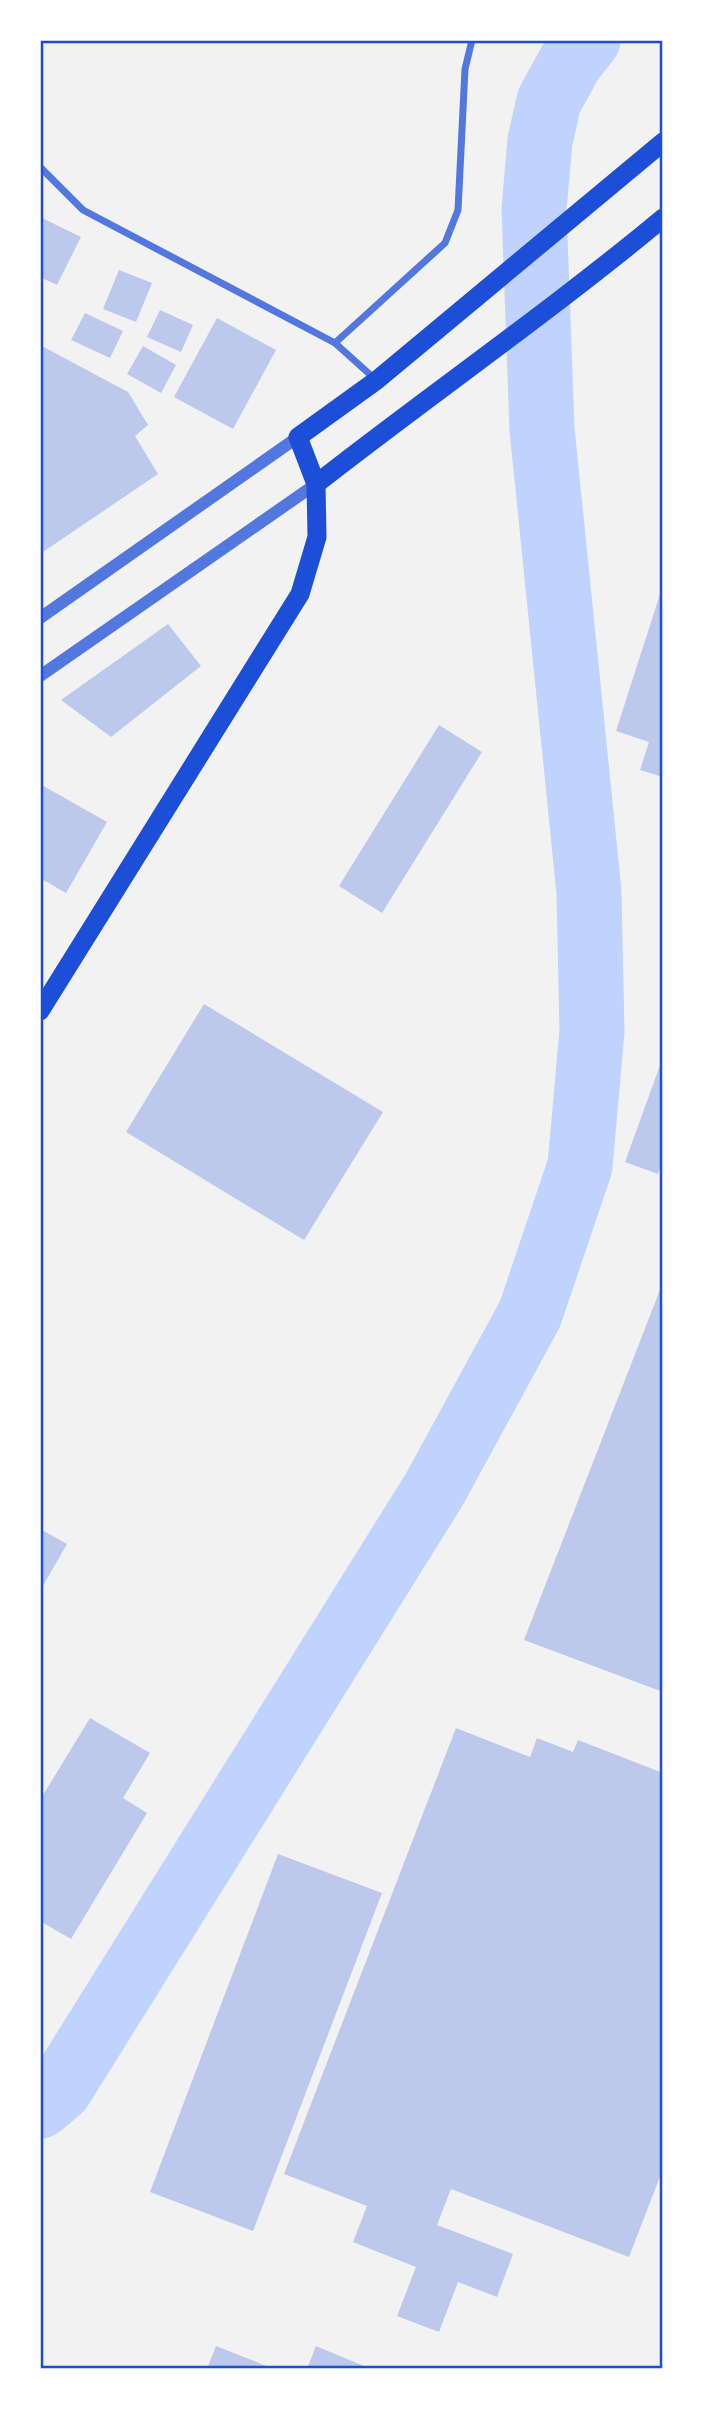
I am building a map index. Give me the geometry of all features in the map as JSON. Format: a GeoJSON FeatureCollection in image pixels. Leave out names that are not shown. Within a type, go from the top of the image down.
{"type":"FeatureCollection","features":[{"type":"Feature","properties":{"kind":"highway"},"geometry":{"type":"LineString","coordinates":[[40,1011],[300,594],[317,537],[316,484],[298,437],[377,380],[663,142]]}},
{"type":"Feature","properties":{"kind":"highway"},"geometry":{"type":"LineString","coordinates":[[316,484],[601,270],[663,218]]}},
{"type":"Feature","properties":{"kind":"street"},"geometry":{"type":"LineString","coordinates":[[335,343],[445,243],[458,211],[465,69],[472,40]]}},
{"type":"Feature","properties":{"kind":"street"},"geometry":{"type":"LineString","coordinates":[[40,167],[83,210],[335,343],[377,380]]}},
{"type":"Feature","properties":{"kind":"street"},"geometry":{"type":"LineString","coordinates":[[40,618],[298,437]]}},
{"type":"Feature","properties":{"kind":"street"},"geometry":{"type":"LineString","coordinates":[[40,676],[316,484]]}},
{"type":"Feature","properties":{"kind":"building"},"geometry":{"type":"Polygon","coordinates":[[[40,217],[81,237],[57,285],[40,277],[40,217]]]}},
{"type":"Feature","properties":{"kind":"building"},"geometry":{"type":"Polygon","coordinates":[[[119,270],[152,283],[136,322],[103,309],[119,270]]]}},
{"type":"Feature","properties":{"kind":"building"},"geometry":{"type":"Polygon","coordinates":[[[160,310],[193,325],[181,352],[147,337],[160,310]]]}},
{"type":"Feature","properties":{"kind":"building"},"geometry":{"type":"Polygon","coordinates":[[[85,313],[123,331],[110,358],[71,340],[85,313]]]}},
{"type":"Feature","properties":{"kind":"building"},"geometry":{"type":"Polygon","coordinates":[[[217,318],[276,350],[233,429],[174,397],[217,318]]]}},
{"type":"Feature","properties":{"kind":"building"},"geometry":{"type":"Polygon","coordinates":[[[40,345],[128,392],[148,425],[135,436],[158,474],[40,554],[40,345]]]}},
{"type":"Feature","properties":{"kind":"building"},"geometry":{"type":"Polygon","coordinates":[[[143,346],[176,365],[161,393],[127,374],[143,346]]]}},
{"type":"Feature","properties":{"kind":"building"},"geometry":{"type":"Polygon","coordinates":[[[662,588],[663,777],[640,770],[649,742],[616,731],[662,588]]]}},
{"type":"Feature","properties":{"kind":"building"},"geometry":{"type":"Polygon","coordinates":[[[168,624],[201,666],[111,737],[61,700],[168,624]]]}},
{"type":"Feature","properties":{"kind":"building"},"geometry":{"type":"Polygon","coordinates":[[[439,725],[482,752],[382,913],[339,886],[439,725]]]}},
{"type":"Feature","properties":{"kind":"building"},"geometry":{"type":"Polygon","coordinates":[[[40,784],[107,822],[66,893],[40,878],[40,784]]]}},
{"type":"Feature","properties":{"kind":"building"},"geometry":{"type":"Polygon","coordinates":[[[204,1004],[383,1112],[304,1240],[126,1132],[204,1004]]]}},
{"type":"Feature","properties":{"kind":"building"},"geometry":{"type":"Polygon","coordinates":[[[662,1060],[663,1160],[658,1174],[625,1162],[662,1060]]]}},
{"type":"Feature","properties":{"kind":"building"},"geometry":{"type":"Polygon","coordinates":[[[663,1282],[663,1692],[524,1640],[663,1282]]]}},
{"type":"Feature","properties":{"kind":"building"},"geometry":{"type":"Polygon","coordinates":[[[40,1529],[67,1544],[40,1591],[40,1529]]]}},
{"type":"Feature","properties":{"kind":"building"},"geometry":{"type":"Polygon","coordinates":[[[90,1718],[150,1753],[123,1798],[147,1813],[71,1939],[40,1921],[40,1800],[90,1718]]]}},
{"type":"Feature","properties":{"kind":"building"},"geometry":{"type":"Polygon","coordinates":[[[456,1728],[530,1757],[537,1738],[573,1752],[578,1740],[663,1773],[663,2169],[629,2257],[451,2189],[437,2225],[513,2254],[497,2297],[458,2282],[439,2332],[397,2316],[416,2267],[353,2242],[367,2206],[284,2174],[456,1728]]]}},
{"type":"Feature","properties":{"kind":"building"},"geometry":{"type":"Polygon","coordinates":[[[278,1854],[382,1893],[253,2231],[150,2192],[278,1854]]]}},
{"type":"Feature","properties":{"kind":"building"},"geometry":{"type":"Polygon","coordinates":[[[216,2346],[274,2369],[207,2369],[216,2346]]]}},
{"type":"Feature","properties":{"kind":"building"},"geometry":{"type":"Polygon","coordinates":[[[316,2346],[371,2369],[307,2369],[316,2346]]]}},
{"type":"Feature","properties":{"kind":"waterway"},"geometry":{"type":"LineString","coordinates":[[40,2106],[60,2089],[434,1490],[530,1314],[580,1166],[592,1031],[589,892],[542,429],[534,209],[540,141],[549,101],[571,61],[588,40]]}}]}
